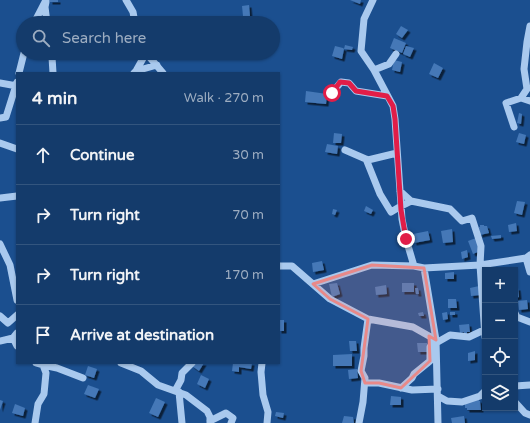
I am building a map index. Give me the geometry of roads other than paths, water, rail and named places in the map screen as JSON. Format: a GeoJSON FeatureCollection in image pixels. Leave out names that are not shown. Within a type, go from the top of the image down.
{"type":"FeatureCollection","features":[{"type":"Feature","properties":{"kind":"street"},"geometry":{"type":"LineString","coordinates":[[46,0],[46,16]]}},
{"type":"Feature","properties":{"kind":"street"},"geometry":{"type":"LineString","coordinates":[[38,16],[46,0]]}},
{"type":"Feature","properties":{"kind":"street"},"geometry":{"type":"LineString","coordinates":[[126,0],[134,16]]}},
{"type":"Feature","properties":{"kind":"street"},"geometry":{"type":"LineString","coordinates":[[373,0],[364,19],[361,51],[374,70],[393,106],[400,206],[405,233],[414,266]]}},
{"type":"Feature","properties":{"kind":"street"},"geometry":{"type":"LineString","coordinates":[[521,98],[527,89],[524,69],[530,26]]}},
{"type":"Feature","properties":{"kind":"street"},"geometry":{"type":"LineString","coordinates":[[374,70],[389,64],[396,54]]}},
{"type":"Feature","properties":{"kind":"street"},"geometry":{"type":"LineString","coordinates":[[19,72],[22,60]]}},
{"type":"Feature","properties":{"kind":"street"},"geometry":{"type":"LineString","coordinates":[[52,60],[54,72]]}},
{"type":"Feature","properties":{"kind":"street"},"geometry":{"type":"LineString","coordinates":[[135,72],[142,60]]}},
{"type":"Feature","properties":{"kind":"street"},"geometry":{"type":"LineString","coordinates":[[152,60],[163,72]]}},
{"type":"Feature","properties":{"kind":"street"},"geometry":{"type":"LineString","coordinates":[[135,72],[157,65]]}},
{"type":"Feature","properties":{"kind":"street"},"geometry":{"type":"LineString","coordinates":[[332,93],[340,82],[349,83],[356,91],[387,96]]}},
{"type":"Feature","properties":{"kind":"street"},"geometry":{"type":"LineString","coordinates":[[0,83],[16,84]]}},
{"type":"Feature","properties":{"kind":"street"},"geometry":{"type":"LineString","coordinates":[[0,118],[6,117],[16,87]]}},
{"type":"Feature","properties":{"kind":"street"},"geometry":{"type":"LineString","coordinates":[[514,127],[506,103],[521,98],[530,101]]}},
{"type":"Feature","properties":{"kind":"street"},"geometry":{"type":"LineString","coordinates":[[0,143],[16,148]]}},
{"type":"Feature","properties":{"kind":"street"},"geometry":{"type":"LineString","coordinates":[[345,150],[368,160],[397,153]]}},
{"type":"Feature","properties":{"kind":"street"},"geometry":{"type":"LineString","coordinates":[[366,159],[380,194],[391,212],[411,201]]}},
{"type":"Feature","properties":{"kind":"street"},"geometry":{"type":"LineString","coordinates":[[400,190],[411,201],[450,209],[462,221],[472,218],[481,246],[480,265],[482,286]]}},
{"type":"Feature","properties":{"kind":"street"},"geometry":{"type":"LineString","coordinates":[[0,198],[16,196]]}},
{"type":"Feature","properties":{"kind":"street"},"geometry":{"type":"LineString","coordinates":[[0,244],[10,265],[16,295]]}},
{"type":"Feature","properties":{"kind":"street"},"geometry":{"type":"LineString","coordinates":[[313,284],[372,265],[414,266],[424,268],[480,265],[528,257],[530,272]]}},
{"type":"Feature","properties":{"kind":"street"},"geometry":{"type":"LineString","coordinates":[[280,266],[292,266],[330,299],[368,319],[413,327],[435,341]]}},
{"type":"Feature","properties":{"kind":"street"},"geometry":{"type":"LineString","coordinates":[[424,268],[435,341],[438,423]]}},
{"type":"Feature","properties":{"kind":"street"},"geometry":{"type":"LineString","coordinates":[[0,316],[8,323],[16,316]]}},
{"type":"Feature","properties":{"kind":"street"},"geometry":{"type":"LineString","coordinates":[[518,317],[530,322]]}},
{"type":"Feature","properties":{"kind":"street"},"geometry":{"type":"LineString","coordinates":[[359,423],[365,383],[365,378],[361,371],[368,319]]}},
{"type":"Feature","properties":{"kind":"street"},"geometry":{"type":"LineString","coordinates":[[402,388],[414,374],[430,360],[430,347],[435,341],[450,335],[468,337],[482,331]]}},
{"type":"Feature","properties":{"kind":"street"},"geometry":{"type":"LineString","coordinates":[[0,341],[15,336]]}},
{"type":"Feature","properties":{"kind":"street"},"geometry":{"type":"LineString","coordinates":[[40,364],[57,368],[83,378]]}},
{"type":"Feature","properties":{"kind":"street"},"geometry":{"type":"LineString","coordinates":[[35,423],[38,404],[44,394],[46,373],[40,364]]}},
{"type":"Feature","properties":{"kind":"street"},"geometry":{"type":"LineString","coordinates":[[124,364],[141,371],[158,385],[186,395],[208,411],[210,422],[226,413],[233,418],[231,423]]}},
{"type":"Feature","properties":{"kind":"street"},"geometry":{"type":"LineString","coordinates":[[182,423],[177,392],[182,373],[191,364]]}},
{"type":"Feature","properties":{"kind":"street"},"geometry":{"type":"LineString","coordinates":[[262,364],[263,395],[268,412],[267,423]]}},
{"type":"Feature","properties":{"kind":"street"},"geometry":{"type":"LineString","coordinates":[[365,383],[379,382],[412,390],[438,393],[447,401],[462,402],[482,394]]}},
{"type":"Feature","properties":{"kind":"street"},"geometry":{"type":"LineString","coordinates":[[518,386],[530,385]]}},
{"type":"Feature","properties":{"kind":"street"},"geometry":{"type":"LineString","coordinates":[[518,405],[525,413],[530,415]]}}]}
